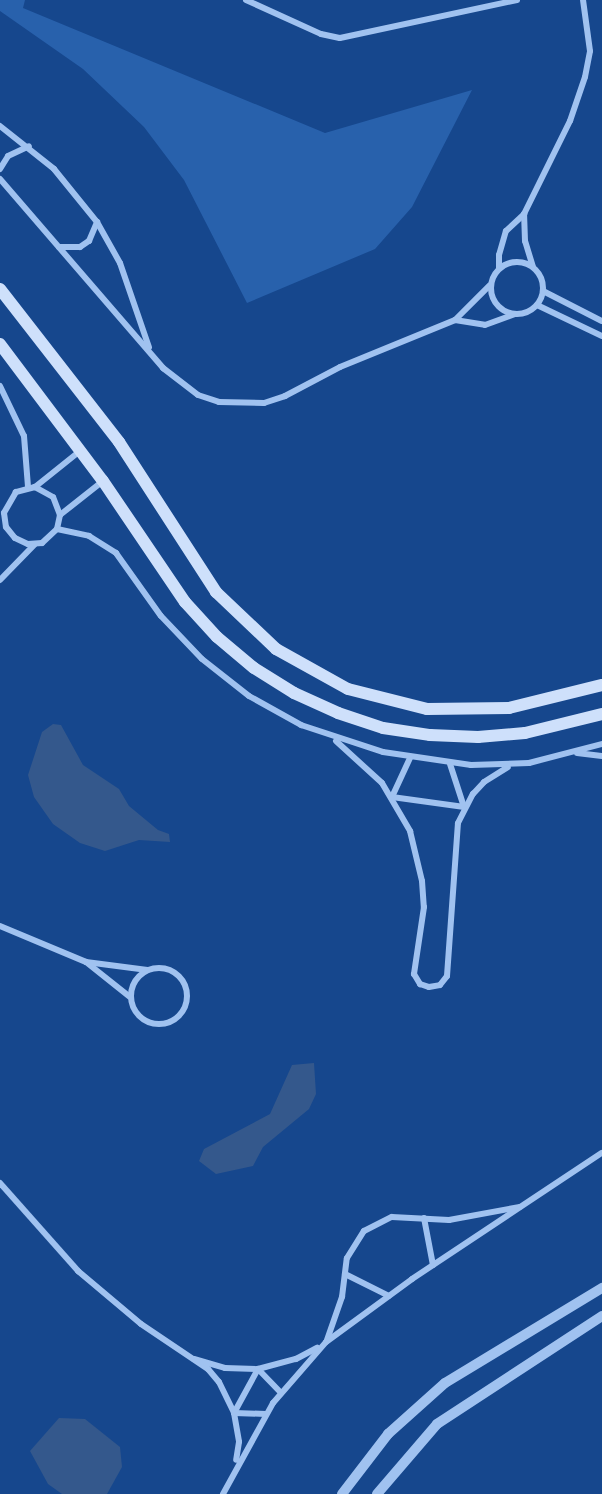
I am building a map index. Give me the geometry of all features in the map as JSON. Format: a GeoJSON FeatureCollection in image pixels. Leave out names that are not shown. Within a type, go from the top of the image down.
{"type":"FeatureCollection","features":[{"type":"Feature","properties":{"kind":"main road"},"geometry":{"type":"LineString","coordinates":[[0,289],[119,442],[216,592],[276,649],[348,689],[427,709],[509,708],[602,685]]}},
{"type":"Feature","properties":{"kind":"main road"},"geometry":{"type":"LineString","coordinates":[[0,344],[103,481],[185,602],[245,660],[294,693],[372,724],[430,735],[478,737],[525,733],[602,714]]}},
{"type":"Feature","properties":{"kind":"street"},"geometry":{"type":"LineString","coordinates":[[246,0],[321,34],[340,38],[517,0]]}},
{"type":"Feature","properties":{"kind":"street"},"geometry":{"type":"LineString","coordinates":[[0,179],[150,350],[163,369],[198,395],[219,402],[264,403],[455,320],[490,285],[500,268],[499,255],[506,231],[524,214],[570,121],[585,77],[590,51],[583,0]]}},
{"type":"Feature","properties":{"kind":"street"},"geometry":{"type":"LineString","coordinates":[[0,126],[29,146],[69,186],[97,222],[120,262],[150,350]]}},
{"type":"Feature","properties":{"kind":"street"},"geometry":{"type":"LineString","coordinates":[[0,169],[8,156],[29,146]]}},
{"type":"Feature","properties":{"kind":"street"},"geometry":{"type":"LineString","coordinates":[[455,320],[485,325],[537,304],[543,291],[541,278],[533,267],[525,241],[524,214]]}},
{"type":"Feature","properties":{"kind":"street"},"geometry":{"type":"LineString","coordinates":[[59,247],[69,249],[89,242],[97,222]]}},
{"type":"Feature","properties":{"kind":"street"},"geometry":{"type":"LineString","coordinates":[[500,268],[520,261],[533,267]]}},
{"type":"Feature","properties":{"kind":"street"},"geometry":{"type":"LineString","coordinates":[[490,285],[496,305],[515,314]]}},
{"type":"Feature","properties":{"kind":"street"},"geometry":{"type":"LineString","coordinates":[[543,291],[602,321]]}},
{"type":"Feature","properties":{"kind":"street"},"geometry":{"type":"LineString","coordinates":[[537,304],[602,336]]}},
{"type":"Feature","properties":{"kind":"street"},"geometry":{"type":"LineString","coordinates":[[0,386],[24,436],[32,487]]}},
{"type":"Feature","properties":{"kind":"street"},"geometry":{"type":"LineString","coordinates":[[34,544],[21,542],[10,533],[4,520],[3,509],[16,492],[32,487],[81,451]]}},
{"type":"Feature","properties":{"kind":"street"},"geometry":{"type":"LineString","coordinates":[[60,515],[103,481]]}},
{"type":"Feature","properties":{"kind":"street"},"geometry":{"type":"LineString","coordinates":[[0,580],[34,544],[48,539],[57,529],[60,515],[53,496],[32,487]]}},
{"type":"Feature","properties":{"kind":"street"},"geometry":{"type":"LineString","coordinates":[[57,529],[89,536],[116,553],[161,616],[225,678],[274,712],[328,736],[410,758],[450,764],[512,766],[576,753],[602,744]]}},
{"type":"Feature","properties":{"kind":"street"},"geometry":{"type":"LineString","coordinates":[[328,736],[372,771],[392,797],[410,831],[419,864],[424,907],[414,974],[420,984],[429,987],[440,985],[447,976],[456,839],[464,807],[484,782],[512,766]]}},
{"type":"Feature","properties":{"kind":"street"},"geometry":{"type":"LineString","coordinates":[[576,753],[602,756]]}},
{"type":"Feature","properties":{"kind":"street"},"geometry":{"type":"LineString","coordinates":[[392,797],[410,758]]}},
{"type":"Feature","properties":{"kind":"street"},"geometry":{"type":"LineString","coordinates":[[450,764],[464,807]]}},
{"type":"Feature","properties":{"kind":"street"},"geometry":{"type":"LineString","coordinates":[[392,797],[464,807]]}},
{"type":"Feature","properties":{"kind":"street"},"geometry":{"type":"LineString","coordinates":[[0,926],[86,962],[147,970],[165,968],[180,977],[187,994],[183,1011],[169,1023],[151,1024],[136,1014],[130,997],[132,986],[147,970]]}},
{"type":"Feature","properties":{"kind":"street"},"geometry":{"type":"LineString","coordinates":[[86,962],[130,997]]}},
{"type":"Feature","properties":{"kind":"street"},"geometry":{"type":"LineString","coordinates":[[194,1359],[225,1368],[258,1369],[296,1359],[326,1342],[433,1265],[602,1153]]}},
{"type":"Feature","properties":{"kind":"street"},"geometry":{"type":"LineString","coordinates":[[0,1183],[78,1271],[141,1324],[194,1359],[219,1382],[234,1413],[239,1442],[234,1471]]}},
{"type":"Feature","properties":{"kind":"street"},"geometry":{"type":"LineString","coordinates":[[223,1494],[266,1414],[281,1393],[326,1342],[336,1319],[354,1244],[364,1231],[392,1217],[471,1217],[525,1206]]}},
{"type":"Feature","properties":{"kind":"street"},"geometry":{"type":"LineString","coordinates":[[424,1218],[433,1265]]}},
{"type":"Feature","properties":{"kind":"street"},"geometry":{"type":"LineString","coordinates":[[345,1274],[389,1296]]}},
{"type":"Feature","properties":{"kind":"street"},"geometry":{"type":"LineString","coordinates":[[342,1494],[388,1434],[445,1383],[602,1288]]}},
{"type":"Feature","properties":{"kind":"street"},"geometry":{"type":"LineString","coordinates":[[377,1494],[436,1424],[602,1316]]}},
{"type":"Feature","properties":{"kind":"street"},"geometry":{"type":"LineString","coordinates":[[258,1369],[281,1393]]}},
{"type":"Feature","properties":{"kind":"street"},"geometry":{"type":"LineString","coordinates":[[234,1413],[258,1369]]}},
{"type":"Feature","properties":{"kind":"street"},"geometry":{"type":"LineString","coordinates":[[234,1413],[266,1414]]}},
{"type":"Feature","properties":{"kind":"shaded area"},"geometry":{"type":"Polygon","coordinates":[[[0,0],[25,0],[23,8],[325,133],[472,90],[412,207],[375,249],[247,303],[184,180],[144,127],[83,69],[0,11],[0,0]]]}},
{"type":"Feature","properties":{"kind":"shaded area"},"geometry":{"type":"Polygon","coordinates":[[[53,724],[61,725],[83,765],[119,789],[129,806],[158,830],[169,834],[170,842],[139,840],[105,851],[80,843],[53,824],[34,797],[28,775],[42,732],[53,724]]]}},
{"type":"Feature","properties":{"kind":"shaded area"},"geometry":{"type":"Polygon","coordinates":[[[314,1063],[316,1094],[309,1109],[263,1147],[253,1166],[216,1174],[199,1161],[204,1149],[270,1114],[292,1065],[314,1063]]]}},
{"type":"Feature","properties":{"kind":"shaded area"},"geometry":{"type":"Polygon","coordinates":[[[59,1418],[85,1419],[120,1447],[122,1467],[107,1494],[62,1494],[48,1484],[30,1451],[59,1418]]]}}]}
